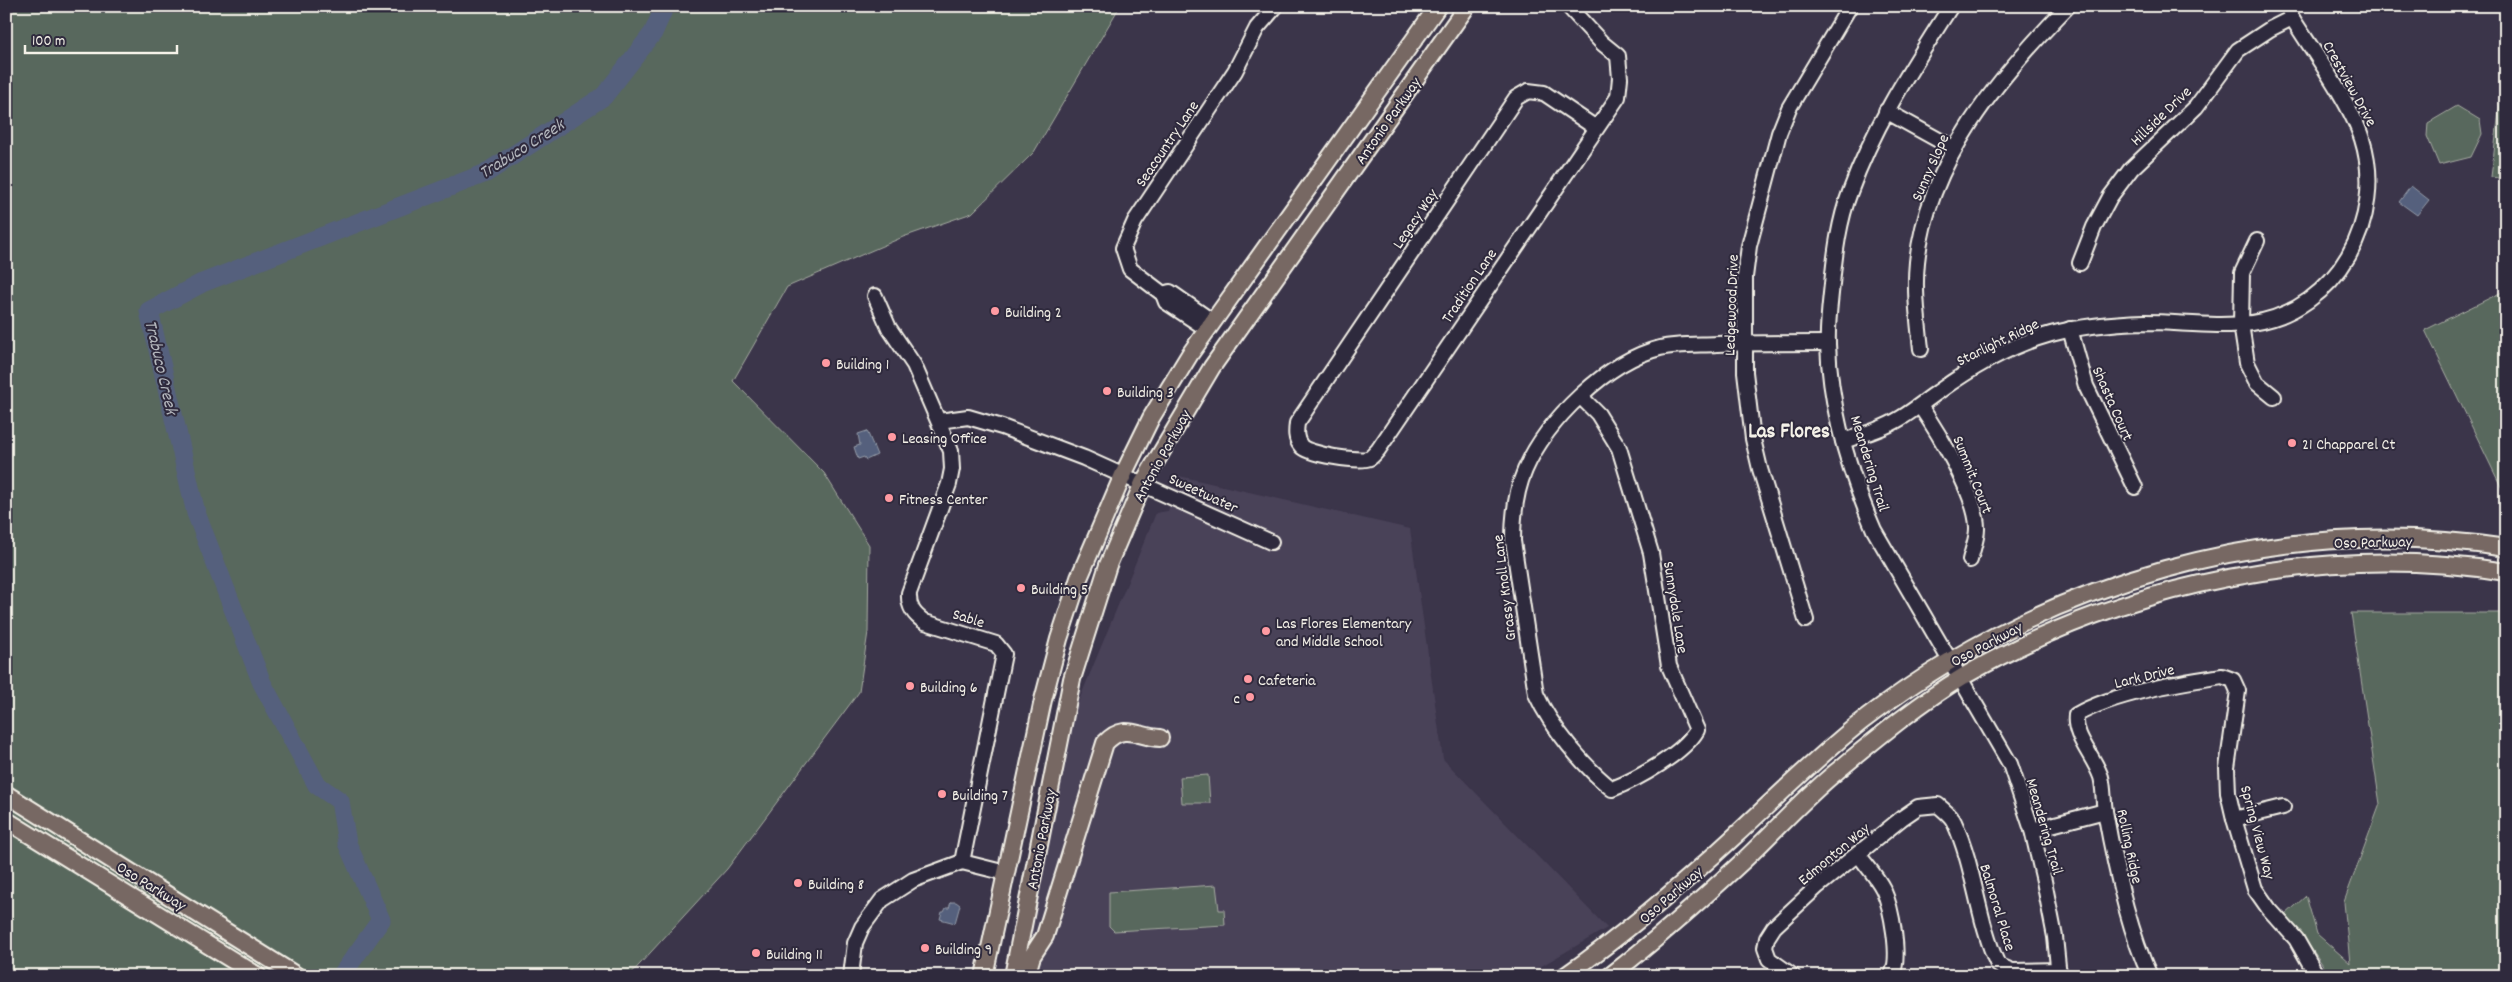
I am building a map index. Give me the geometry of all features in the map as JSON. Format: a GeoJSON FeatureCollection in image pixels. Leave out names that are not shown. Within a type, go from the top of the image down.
{"type":"FeatureCollection","features":[{"type":"Feature","properties":{"kind":"main road","name":"Antonio Parkway"},"geometry":{"type":"LineString","coordinates":[[984,976],[1041,708],[1059,639],[1079,578],[1123,475],[1151,418],[1210,326],[1438,6]]}},
{"type":"Feature","properties":{"kind":"main road","name":"Antonio Parkway"},"geometry":{"type":"LineString","coordinates":[[1013,976],[1072,679],[1108,565],[1143,484],[1212,367],[1467,6]]}},
{"type":"Feature","properties":{"kind":"main road","name":"Oso Parkway"},"geometry":{"type":"LineString","coordinates":[[1565,976],[1638,922],[1833,745],[1889,701],[1951,660],[1988,639],[2072,600],[2123,581],[2229,554],[2318,542],[2443,540],[2506,548]]}},
{"type":"Feature","properties":{"kind":"main road","name":"Oso Parkway"},"geometry":{"type":"LineString","coordinates":[[1610,976],[1741,863],[1833,774],[1961,678],[1998,658],[2080,622],[2164,593],[2216,580],[2298,566],[2414,563],[2474,567],[2506,572]]}},
{"type":"Feature","properties":{"kind":"main road"},"geometry":{"type":"LineString","coordinates":[[1026,976],[1032,956],[1045,936],[1105,743],[1120,732],[1130,731],[1160,738]]}},
{"type":"Feature","properties":{"kind":"main road","name":"Oso Parkway"},"geometry":{"type":"LineString","coordinates":[[6,794],[297,976]]}},
{"type":"Feature","properties":{"kind":"main road","name":"Oso Parkway"},"geometry":{"type":"LineString","coordinates":[[6,820],[258,976]]}},
{"type":"Feature","properties":{"kind":"street","name":"Seacountry Lane"},"geometry":{"type":"LineString","coordinates":[[1210,326],[1170,292],[1163,294],[1130,269],[1124,248],[1135,221],[1235,71],[1257,28],[1276,6]]}},
{"type":"Feature","properties":{"kind":"street","name":"Tradition Lane"},"geometry":{"type":"LineString","coordinates":[[1296,436],[1301,447],[1311,452],[1360,460],[1371,458],[1618,97],[1620,78],[1618,56],[1602,43],[1568,6]]}},
{"type":"Feature","properties":{"kind":"street","name":"Ledgewood Drive"},"geometry":{"type":"LineString","coordinates":[[1806,620],[1760,469],[1748,407],[1745,343],[1745,276],[1749,246],[1779,133],[1789,108],[1850,6]]}},
{"type":"Feature","properties":{"kind":"street","name":"Meandering Trail"},"geometry":{"type":"LineString","coordinates":[[1951,6],[1897,90],[1849,193],[1834,264],[1828,344],[1834,400],[1843,441],[1861,499],[1874,530],[2010,764],[2032,830],[2055,937],[2059,973]]}},
{"type":"Feature","properties":{"kind":"street","name":"Sunny Slope"},"geometry":{"type":"LineString","coordinates":[[1921,349],[1916,299],[1917,262],[1924,221],[1936,186],[1953,148],[2022,56],[2068,6]]}},
{"type":"Feature","properties":{"kind":"street","name":"Hillside Drive"},"geometry":{"type":"LineString","coordinates":[[2080,263],[2094,227],[2110,197],[2131,169],[2196,107],[2238,50],[2270,29],[2290,12]]}},
{"type":"Feature","properties":{"kind":"street","name":"Crestview Drive"},"geometry":{"type":"LineString","coordinates":[[2241,324],[2272,318],[2311,299],[2330,282],[2343,265],[2356,242],[2366,214],[2370,187],[2368,161],[2362,137],[2345,104],[2290,12]]}},
{"type":"Feature","properties":{"kind":"street","name":"Legacy Way"},"geometry":{"type":"LineString","coordinates":[[1296,436],[1297,423],[1516,98],[1528,91],[1544,93],[1596,128]]}},
{"type":"Feature","properties":{"kind":"street"},"geometry":{"type":"LineString","coordinates":[[1886,111],[1953,148]]}},
{"type":"Feature","properties":{"kind":"street"},"geometry":{"type":"LineString","coordinates":[[2257,241],[2246,259],[2242,273],[2241,324],[2247,363],[2257,382],[2274,397]]}},
{"type":"Feature","properties":{"kind":"street","name":"Sable"},"geometry":{"type":"LineString","coordinates":[[875,296],[889,328],[914,366],[951,451],[952,469],[949,484],[918,566],[909,601],[917,617],[925,622],[996,644],[1004,654],[962,862]]}},
{"type":"Feature","properties":{"kind":"street","name":"Starlight Ridge"},"geometry":{"type":"LineString","coordinates":[[1843,441],[1898,420],[1983,363],[2022,344],[2070,330],[2144,322],[2241,324]]}},
{"type":"Feature","properties":{"kind":"street","name":"Shasta Court"},"geometry":{"type":"LineString","coordinates":[[2070,330],[2086,386],[2135,487]]}},
{"type":"Feature","properties":{"kind":"street","name":"Grassy Knoll Lane"},"geometry":{"type":"LineString","coordinates":[[1612,789],[1595,775],[1561,733],[1545,712],[1536,694],[1513,541],[1513,519],[1524,472],[1548,432],[1596,382],[1618,367],[1651,351],[1676,346],[1745,343],[1828,344]]}},
{"type":"Feature","properties":{"kind":"street","name":"Sunnydale Lane"},"geometry":{"type":"LineString","coordinates":[[1581,397],[1598,414],[1618,448],[1651,553],[1669,666],[1697,730],[1690,743],[1627,783],[1612,789]]}},
{"type":"Feature","properties":{"kind":"street","name":"Summit Court"},"geometry":{"type":"LineString","coordinates":[[1920,406],[1937,432],[1972,506],[1977,529],[1970,560]]}},
{"type":"Feature","properties":{"kind":"street"},"geometry":{"type":"LineString","coordinates":[[939,421],[968,417],[1002,427],[1123,475]]}},
{"type":"Feature","properties":{"kind":"street","name":"Sweetwater"},"geometry":{"type":"LineString","coordinates":[[1123,475],[1271,542]]}},
{"type":"Feature","properties":{"kind":"street","name":"Lark Drive"},"geometry":{"type":"LineString","coordinates":[[2075,725],[2076,715],[2086,709],[2140,692],[2222,676],[2233,680]]}},
{"type":"Feature","properties":{"kind":"street","name":"Spring View Way"},"geometry":{"type":"LineString","coordinates":[[2233,680],[2238,692],[2227,768],[2228,793],[2234,819],[2255,889],[2269,909],[2296,938],[2317,976]]}},
{"type":"Feature","properties":{"kind":"street","name":"Rolling Ridge"},"geometry":{"type":"LineString","coordinates":[[2075,725],[2101,777],[2105,811],[2130,921],[2140,955],[2150,976]]}},
{"type":"Feature","properties":{"kind":"street","name":"Edmonton Way"},"geometry":{"type":"LineString","coordinates":[[1793,976],[1769,960],[1765,948],[1766,938],[1774,927],[1818,886],[1918,808],[1938,805]]}},
{"type":"Feature","properties":{"kind":"street","name":"Balmoral Place"},"geometry":{"type":"LineString","coordinates":[[1938,805],[1953,820],[1973,879],[1992,953],[1998,965],[2012,971],[2059,973]]}},
{"type":"Feature","properties":{"kind":"street"},"geometry":{"type":"LineString","coordinates":[[2234,819],[2283,807]]}},
{"type":"Feature","properties":{"kind":"street"},"geometry":{"type":"LineString","coordinates":[[2032,830],[2105,811]]}},
{"type":"Feature","properties":{"kind":"street"},"geometry":{"type":"LineString","coordinates":[[1858,854],[1883,889],[1889,906],[1896,958],[1895,970],[1891,976]]}},
{"type":"Feature","properties":{"kind":"street"},"geometry":{"type":"LineString","coordinates":[[851,976],[855,943],[862,927],[873,910],[885,897],[913,880],[962,862],[1006,873]]}},
{"type":"Feature","properties":{"kind":"shaded area","name":"Las Flores Elementary and Middle School"},"geometry":{"type":"Polygon","coordinates":[[[1179,476],[1410,529],[1443,759],[1607,928],[1524,976],[1021,976],[1066,732],[1156,513],[1168,511],[1179,476]]]}},
{"type":"Feature","properties":{"kind":"green space"},"geometry":{"type":"Polygon","coordinates":[[[6,6],[1120,6],[1034,152],[972,213],[903,237],[787,287],[733,381],[824,473],[869,545],[868,632],[859,692],[727,869],[629,976],[6,976],[6,6]]]}},
{"type":"Feature","properties":{"kind":"green space"},"geometry":{"type":"Polygon","coordinates":[[[2500,103],[2506,103],[2506,179],[2491,177],[2500,103]]]}},
{"type":"Feature","properties":{"kind":"green space"},"geometry":{"type":"Polygon","coordinates":[[[2457,106],[2480,120],[2482,134],[2471,157],[2439,165],[2427,136],[2428,123],[2457,106]]]}},
{"type":"Feature","properties":{"kind":"green space"},"geometry":{"type":"Polygon","coordinates":[[[2506,290],[2506,497],[2425,330],[2506,290]]]}},
{"type":"Feature","properties":{"kind":"green space"},"geometry":{"type":"Polygon","coordinates":[[[2351,613],[2506,613],[2506,976],[2351,976],[2350,969],[2327,971],[2302,935],[2284,916],[2306,896],[2317,934],[2350,963],[2344,902],[2380,804],[2351,613]]]}},
{"type":"Feature","properties":{"kind":"green space"},"geometry":{"type":"Polygon","coordinates":[[[1208,775],[1210,803],[1182,803],[1180,777],[1208,775]]]}},
{"type":"Feature","properties":{"kind":"green space"},"geometry":{"type":"Polygon","coordinates":[[[1216,885],[1219,910],[1224,910],[1225,925],[1114,931],[1109,926],[1109,892],[1216,885]]]}},
{"type":"Feature","properties":{"kind":"water"},"geometry":{"type":"Polygon","coordinates":[[[2411,186],[2429,200],[2417,215],[2399,202],[2411,186]]]}},
{"type":"Feature","properties":{"kind":"water"},"geometry":{"type":"Polygon","coordinates":[[[867,431],[877,455],[866,460],[864,457],[858,459],[854,447],[860,445],[858,434],[867,431]]]}},
{"type":"Feature","properties":{"kind":"water"},"geometry":{"type":"Polygon","coordinates":[[[951,902],[956,902],[960,905],[955,923],[940,919],[942,912],[949,908],[951,902]]]}},
{"type":"Feature","properties":{"kind":"waterway","name":"Trabuco Creek"},"geometry":{"type":"LineString","coordinates":[[341,976],[381,920],[347,843],[340,801],[317,785],[262,683],[196,513],[149,311],[202,283],[486,173],[604,96],[653,33],[665,6]]}},
{"type":"Feature","properties":{"kind":"place","name":"Building 2"},"geometry":{"type":"Point","coordinates":[995,311]}},
{"type":"Feature","properties":{"kind":"place","name":"Building 1"},"geometry":{"type":"Point","coordinates":[826,363]}},
{"type":"Feature","properties":{"kind":"place","name":"Building 3"},"geometry":{"type":"Point","coordinates":[1107,391]}},
{"type":"Feature","properties":{"kind":"place","name":"Leasing Office"},"geometry":{"type":"Point","coordinates":[892,437]}},
{"type":"Feature","properties":{"kind":"place","name":"21 Chapparel Ct"},"geometry":{"type":"Point","coordinates":[2292,443]}},
{"type":"Feature","properties":{"kind":"place","name":"Fitness Center"},"geometry":{"type":"Point","coordinates":[889,498]}},
{"type":"Feature","properties":{"kind":"place","name":"Building 5"},"geometry":{"type":"Point","coordinates":[1021,588]}},
{"type":"Feature","properties":{"kind":"place","name":"Las Flores Elementary and Middle School"},"geometry":{"type":"Point","coordinates":[1266,631]}},
{"type":"Feature","properties":{"kind":"place","name":"Cafeteria"},"geometry":{"type":"Point","coordinates":[1248,679]}},
{"type":"Feature","properties":{"kind":"place","name":"Building 6"},"geometry":{"type":"Point","coordinates":[910,686]}},
{"type":"Feature","properties":{"kind":"place","name":"c"},"geometry":{"type":"Point","coordinates":[1250,697]}},
{"type":"Feature","properties":{"kind":"place","name":"Building 7"},"geometry":{"type":"Point","coordinates":[942,794]}},
{"type":"Feature","properties":{"kind":"place","name":"Building 8"},"geometry":{"type":"Point","coordinates":[798,883]}},
{"type":"Feature","properties":{"kind":"place","name":"Building 9"},"geometry":{"type":"Point","coordinates":[925,948]}},
{"type":"Feature","properties":{"kind":"place","name":"Building 11"},"geometry":{"type":"Point","coordinates":[756,953]}},
{"type":"Feature","properties":{"kind":"district","name":"Las Flores"},"geometry":{"type":"Point","coordinates":[1789,430]}}]}
